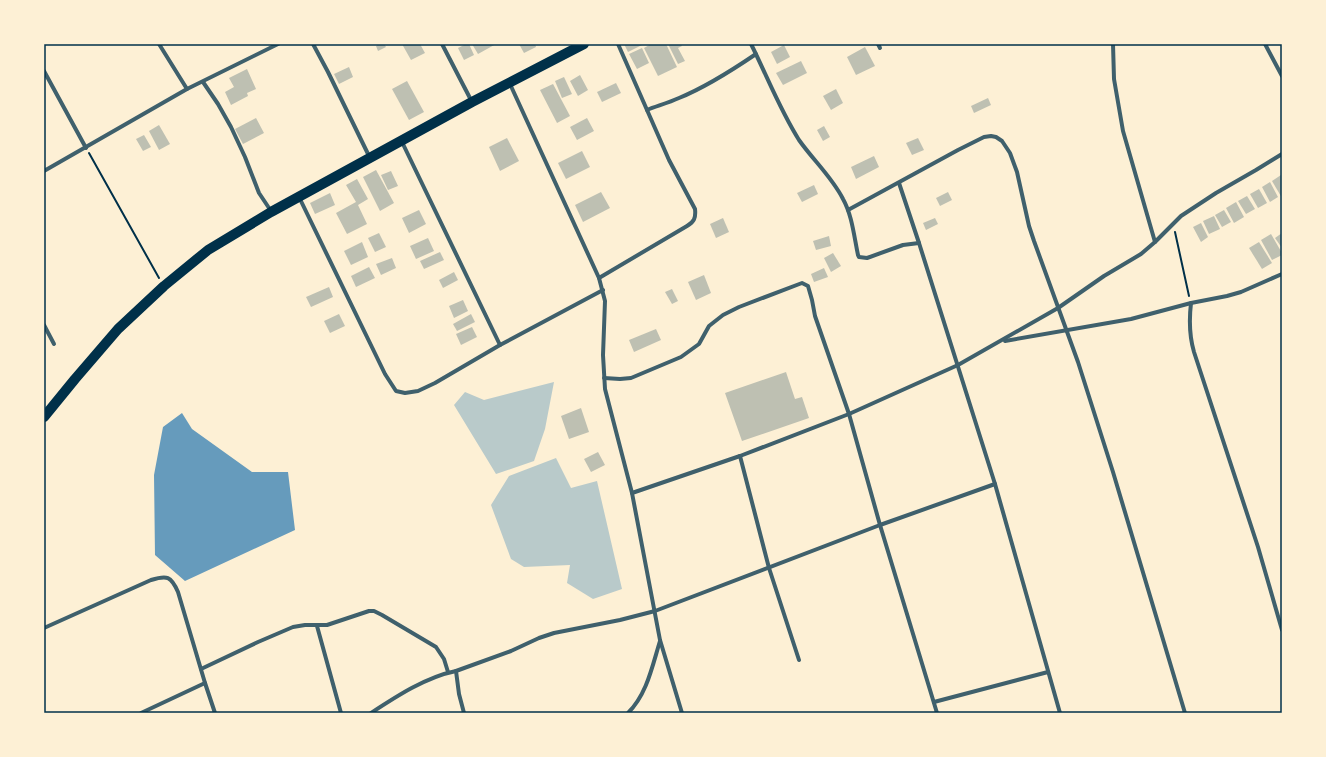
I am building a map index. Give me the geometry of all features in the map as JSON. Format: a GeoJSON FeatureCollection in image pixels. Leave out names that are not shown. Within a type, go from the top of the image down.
{"type":"FeatureCollection","features":[{"type":"Feature","properties":{"kind":"main road"},"geometry":{"type":"LineString","coordinates":[[44,417],[75,378],[118,329],[164,286],[208,250],[271,212],[402,142],[472,102],[510,84],[579,45]]}},
{"type":"Feature","properties":{"kind":"street"},"geometry":{"type":"LineString","coordinates":[[159,44],[187,89]]}},
{"type":"Feature","properties":{"kind":"street"},"geometry":{"type":"LineString","coordinates":[[44,171],[187,89],[278,44]]}},
{"type":"Feature","properties":{"kind":"street"},"geometry":{"type":"LineString","coordinates":[[313,44],[370,158]]}},
{"type":"Feature","properties":{"kind":"street"},"geometry":{"type":"LineString","coordinates":[[442,44],[472,102]]}},
{"type":"Feature","properties":{"kind":"street"},"geometry":{"type":"LineString","coordinates":[[599,278],[687,226],[695,219],[695,209],[669,160],[618,44]]}},
{"type":"Feature","properties":{"kind":"street"},"geometry":{"type":"LineString","coordinates":[[751,44],[800,140],[837,187],[848,210],[859,258],[867,258],[902,245],[919,243]]}},
{"type":"Feature","properties":{"kind":"street"},"geometry":{"type":"LineString","coordinates":[[1113,44],[1114,79],[1123,131],[1155,242]]}},
{"type":"Feature","properties":{"kind":"street"},"geometry":{"type":"LineString","coordinates":[[1265,44],[1282,76]]}},
{"type":"Feature","properties":{"kind":"street"},"geometry":{"type":"LineString","coordinates":[[646,110],[699,89],[730,72],[756,54]]}},
{"type":"Feature","properties":{"kind":"street"},"geometry":{"type":"LineString","coordinates":[[44,71],[86,148]]}},
{"type":"Feature","properties":{"kind":"street"},"geometry":{"type":"LineString","coordinates":[[203,82],[231,127],[245,156],[259,193],[271,212]]}},
{"type":"Feature","properties":{"kind":"street"},"geometry":{"type":"LineString","coordinates":[[510,84],[599,278],[603,290],[605,301],[603,355],[607,397],[632,493],[660,640],[682,713]]}},
{"type":"Feature","properties":{"kind":"street"},"geometry":{"type":"LineString","coordinates":[[848,210],[984,137],[996,137],[1002,141],[1007,148],[1014,163],[1029,226],[1081,370],[1185,713]]}},
{"type":"Feature","properties":{"kind":"street"},"geometry":{"type":"LineString","coordinates":[[402,142],[500,345]]}},
{"type":"Feature","properties":{"kind":"street"},"geometry":{"type":"LineString","coordinates":[[632,493],[740,456],[850,414],[958,365],[1001,342],[1058,308],[1104,276],[1140,254],[1155,242],[1181,216],[1282,154]]}},
{"type":"Feature","properties":{"kind":"street"},"geometry":{"type":"LineString","coordinates":[[899,183],[995,484],[1060,713]]}},
{"type":"Feature","properties":{"kind":"street"},"geometry":{"type":"LineString","coordinates":[[299,197],[385,374],[396,391],[405,394],[418,391],[436,383],[500,345],[603,290]]}},
{"type":"Feature","properties":{"kind":"street"},"geometry":{"type":"LineString","coordinates":[[1001,342],[1138,317],[1241,292],[1282,274]]}},
{"type":"Feature","properties":{"kind":"street"},"geometry":{"type":"LineString","coordinates":[[604,378],[631,378],[681,357],[699,344],[709,326],[723,315],[799,284],[805,284],[808,286],[815,316],[850,414],[880,525],[937,713]]}},
{"type":"Feature","properties":{"kind":"street"},"geometry":{"type":"LineString","coordinates":[[1191,303],[1189,325],[1190,338],[1260,554],[1282,630]]}},
{"type":"Feature","properties":{"kind":"street"},"geometry":{"type":"LineString","coordinates":[[44,325],[54,344]]}},
{"type":"Feature","properties":{"kind":"street"},"geometry":{"type":"LineString","coordinates":[[740,456],[769,568],[799,660]]}},
{"type":"Feature","properties":{"kind":"street"},"geometry":{"type":"LineString","coordinates":[[371,713],[415,687],[448,672],[456,671],[511,651],[539,638],[554,633],[620,620],[655,611],[880,525],[995,484]]}},
{"type":"Feature","properties":{"kind":"street"},"geometry":{"type":"LineString","coordinates":[[44,628],[160,577],[169,578],[174,582],[178,592],[215,713]]}},
{"type":"Feature","properties":{"kind":"street"},"geometry":{"type":"LineString","coordinates":[[201,669],[293,627],[305,625],[326,626],[374,611],[436,647],[444,659],[448,672]]}},
{"type":"Feature","properties":{"kind":"street"},"geometry":{"type":"LineString","coordinates":[[317,626],[341,713]]}},
{"type":"Feature","properties":{"kind":"street"},"geometry":{"type":"LineString","coordinates":[[628,713],[638,702],[646,687],[660,640]]}},
{"type":"Feature","properties":{"kind":"street"},"geometry":{"type":"LineString","coordinates":[[456,671],[459,694],[464,711]]}},
{"type":"Feature","properties":{"kind":"street"},"geometry":{"type":"LineString","coordinates":[[934,702],[1048,672]]}},
{"type":"Feature","properties":{"kind":"street"},"geometry":{"type":"LineString","coordinates":[[140,713],[205,683]]}},
{"type":"Feature","properties":{"kind":"path"},"geometry":{"type":"LineString","coordinates":[[86,148],[164,286]]}},
{"type":"Feature","properties":{"kind":"path"},"geometry":{"type":"LineString","coordinates":[[1173,224],[1191,303]]}},
{"type":"Feature","properties":{"kind":"shaded area"},"geometry":{"type":"Polygon","coordinates":[[[554,382],[545,429],[534,461],[496,474],[454,405],[465,392],[484,400],[554,382]]]}},
{"type":"Feature","properties":{"kind":"shaded area"},"geometry":{"type":"Polygon","coordinates":[[[556,458],[571,488],[597,481],[622,589],[593,599],[567,583],[570,565],[524,567],[511,559],[491,505],[509,476],[556,458]]]}},
{"type":"Feature","properties":{"kind":"water"},"geometry":{"type":"Polygon","coordinates":[[[182,413],[192,429],[252,472],[288,472],[295,530],[185,581],[155,555],[154,475],[163,427],[182,413]]]}},
{"type":"Feature","properties":{"kind":"building"},"geometry":{"type":"Polygon","coordinates":[[[379,44],[384,44],[386,47],[378,51],[376,46],[379,44]]]}},
{"type":"Feature","properties":{"kind":"building"},"geometry":{"type":"Polygon","coordinates":[[[402,44],[420,44],[425,53],[411,60],[402,44]]]}},
{"type":"Feature","properties":{"kind":"building"},"geometry":{"type":"Polygon","coordinates":[[[469,44],[474,55],[464,60],[458,48],[469,44]]]}},
{"type":"Feature","properties":{"kind":"building"},"geometry":{"type":"Polygon","coordinates":[[[472,44],[496,44],[478,54],[472,44]]]}},
{"type":"Feature","properties":{"kind":"building"},"geometry":{"type":"Polygon","coordinates":[[[519,44],[535,44],[536,47],[524,53],[519,44]]]}},
{"type":"Feature","properties":{"kind":"building"},"geometry":{"type":"Polygon","coordinates":[[[624,44],[644,44],[628,52],[624,44]]]}},
{"type":"Feature","properties":{"kind":"building"},"geometry":{"type":"Polygon","coordinates":[[[651,44],[666,44],[677,67],[658,76],[644,48],[651,44]]]}},
{"type":"Feature","properties":{"kind":"building"},"geometry":{"type":"Polygon","coordinates":[[[668,44],[681,44],[682,46],[678,48],[685,61],[678,64],[668,44]]]}},
{"type":"Feature","properties":{"kind":"building"},"geometry":{"type":"Polygon","coordinates":[[[784,45],[790,57],[777,64],[771,52],[784,45]]]}},
{"type":"Feature","properties":{"kind":"building"},"geometry":{"type":"Polygon","coordinates":[[[865,47],[875,66],[856,75],[847,57],[865,47]]]}},
{"type":"Feature","properties":{"kind":"building"},"geometry":{"type":"Polygon","coordinates":[[[642,48],[649,63],[637,69],[629,54],[642,48]]]}},
{"type":"Feature","properties":{"kind":"building"},"geometry":{"type":"Polygon","coordinates":[[[801,61],[807,73],[783,85],[776,73],[801,61]]]}},
{"type":"Feature","properties":{"kind":"building"},"geometry":{"type":"Polygon","coordinates":[[[349,67],[353,77],[339,84],[334,74],[349,67]]]}},
{"type":"Feature","properties":{"kind":"building"},"geometry":{"type":"Polygon","coordinates":[[[247,69],[256,89],[247,93],[248,96],[231,105],[225,92],[234,87],[229,78],[247,69]]]}},
{"type":"Feature","properties":{"kind":"building"},"geometry":{"type":"Polygon","coordinates":[[[580,75],[588,90],[578,96],[570,81],[580,75]]]}},
{"type":"Feature","properties":{"kind":"building"},"geometry":{"type":"Polygon","coordinates":[[[564,77],[572,94],[562,98],[555,81],[564,77]]]}},
{"type":"Feature","properties":{"kind":"building"},"geometry":{"type":"Polygon","coordinates":[[[407,81],[424,112],[409,120],[392,89],[407,81]]]}},
{"type":"Feature","properties":{"kind":"building"},"geometry":{"type":"Polygon","coordinates":[[[616,83],[621,93],[602,102],[597,92],[616,83]]]}},
{"type":"Feature","properties":{"kind":"building"},"geometry":{"type":"Polygon","coordinates":[[[553,84],[570,116],[557,123],[540,90],[553,84]]]}},
{"type":"Feature","properties":{"kind":"building"},"geometry":{"type":"Polygon","coordinates":[[[836,89],[843,103],[831,110],[823,96],[836,89]]]}},
{"type":"Feature","properties":{"kind":"building"},"geometry":{"type":"Polygon","coordinates":[[[988,98],[991,105],[974,113],[971,106],[988,98]]]}},
{"type":"Feature","properties":{"kind":"building"},"geometry":{"type":"Polygon","coordinates":[[[256,118],[264,133],[243,144],[235,129],[256,118]]]}},
{"type":"Feature","properties":{"kind":"building"},"geometry":{"type":"Polygon","coordinates":[[[587,118],[594,131],[577,140],[570,127],[587,118]]]}},
{"type":"Feature","properties":{"kind":"building"},"geometry":{"type":"Polygon","coordinates":[[[159,125],[170,144],[159,150],[149,131],[159,125]]]}},
{"type":"Feature","properties":{"kind":"building"},"geometry":{"type":"Polygon","coordinates":[[[824,126],[830,137],[823,141],[817,130],[824,126]]]}},
{"type":"Feature","properties":{"kind":"building"},"geometry":{"type":"Polygon","coordinates":[[[144,135],[151,147],[143,151],[136,139],[144,135]]]}},
{"type":"Feature","properties":{"kind":"building"},"geometry":{"type":"Polygon","coordinates":[[[507,138],[519,161],[500,171],[489,147],[507,138]]]}},
{"type":"Feature","properties":{"kind":"building"},"geometry":{"type":"Polygon","coordinates":[[[918,138],[924,150],[912,155],[906,143],[918,138]]]}},
{"type":"Feature","properties":{"kind":"building"},"geometry":{"type":"Polygon","coordinates":[[[582,151],[590,167],[566,179],[558,163],[582,151]]]}},
{"type":"Feature","properties":{"kind":"building"},"geometry":{"type":"Polygon","coordinates":[[[874,156],[879,167],[856,179],[851,167],[874,156]]]}},
{"type":"Feature","properties":{"kind":"building"},"geometry":{"type":"Polygon","coordinates":[[[376,170],[394,203],[380,211],[363,177],[376,170]]]}},
{"type":"Feature","properties":{"kind":"building"},"geometry":{"type":"Polygon","coordinates":[[[391,171],[398,186],[388,190],[381,175],[391,171]]]}},
{"type":"Feature","properties":{"kind":"building"},"geometry":{"type":"Polygon","coordinates":[[[1281,175],[1282,177],[1282,198],[1272,181],[1281,175]]]}},
{"type":"Feature","properties":{"kind":"building"},"geometry":{"type":"Polygon","coordinates":[[[357,179],[368,199],[358,205],[367,224],[347,234],[336,213],[356,202],[346,185],[357,179]]]}},
{"type":"Feature","properties":{"kind":"building"},"geometry":{"type":"Polygon","coordinates":[[[1270,182],[1278,197],[1270,202],[1262,187],[1270,182]]]}},
{"type":"Feature","properties":{"kind":"building"},"geometry":{"type":"Polygon","coordinates":[[[814,185],[818,194],[802,202],[797,193],[814,185]]]}},
{"type":"Feature","properties":{"kind":"building"},"geometry":{"type":"Polygon","coordinates":[[[1259,189],[1267,203],[1258,208],[1250,194],[1259,189]]]}},
{"type":"Feature","properties":{"kind":"building"},"geometry":{"type":"Polygon","coordinates":[[[601,192],[610,208],[583,222],[575,205],[601,192]]]}},
{"type":"Feature","properties":{"kind":"building"},"geometry":{"type":"Polygon","coordinates":[[[948,192],[952,200],[940,206],[936,198],[948,192]]]}},
{"type":"Feature","properties":{"kind":"building"},"geometry":{"type":"Polygon","coordinates":[[[330,193],[335,205],[315,214],[310,203],[330,193]]]}},
{"type":"Feature","properties":{"kind":"building"},"geometry":{"type":"Polygon","coordinates":[[[1247,196],[1255,209],[1246,214],[1238,201],[1247,196]]]}},
{"type":"Feature","properties":{"kind":"building"},"geometry":{"type":"Polygon","coordinates":[[[1236,202],[1244,217],[1234,223],[1226,208],[1236,202]]]}},
{"type":"Feature","properties":{"kind":"building"},"geometry":{"type":"Polygon","coordinates":[[[419,210],[426,224],[409,233],[402,218],[419,210]]]}},
{"type":"Feature","properties":{"kind":"building"},"geometry":{"type":"Polygon","coordinates":[[[1224,210],[1231,222],[1222,227],[1215,215],[1224,210]]]}},
{"type":"Feature","properties":{"kind":"building"},"geometry":{"type":"Polygon","coordinates":[[[1214,216],[1220,229],[1209,234],[1203,221],[1214,216]]]}},
{"type":"Feature","properties":{"kind":"building"},"geometry":{"type":"Polygon","coordinates":[[[723,218],[729,232],[716,238],[710,224],[723,218]]]}},
{"type":"Feature","properties":{"kind":"building"},"geometry":{"type":"Polygon","coordinates":[[[935,218],[938,224],[926,230],[923,223],[935,218]]]}},
{"type":"Feature","properties":{"kind":"building"},"geometry":{"type":"Polygon","coordinates":[[[1201,223],[1208,237],[1201,242],[1193,227],[1201,223]]]}},
{"type":"Feature","properties":{"kind":"building"},"geometry":{"type":"Polygon","coordinates":[[[379,233],[386,247],[375,252],[368,238],[379,233]]]}},
{"type":"Feature","properties":{"kind":"building"},"geometry":{"type":"Polygon","coordinates":[[[1282,233],[1282,248],[1275,238],[1282,233]]]}},
{"type":"Feature","properties":{"kind":"building"},"geometry":{"type":"Polygon","coordinates":[[[1271,234],[1282,253],[1282,255],[1272,260],[1261,240],[1271,234]]]}},
{"type":"Feature","properties":{"kind":"building"},"geometry":{"type":"Polygon","coordinates":[[[829,236],[831,246],[816,250],[813,241],[829,236]]]}},
{"type":"Feature","properties":{"kind":"building"},"geometry":{"type":"Polygon","coordinates":[[[428,238],[434,251],[416,259],[410,246],[428,238]]]}},
{"type":"Feature","properties":{"kind":"building"},"geometry":{"type":"Polygon","coordinates":[[[362,242],[368,257],[351,265],[344,251],[362,242]]]}},
{"type":"Feature","properties":{"kind":"building"},"geometry":{"type":"Polygon","coordinates":[[[1259,242],[1272,263],[1262,269],[1249,248],[1259,242]]]}},
{"type":"Feature","properties":{"kind":"building"},"geometry":{"type":"Polygon","coordinates":[[[440,252],[444,260],[424,269],[420,261],[440,252]]]}},
{"type":"Feature","properties":{"kind":"building"},"geometry":{"type":"Polygon","coordinates":[[[833,253],[841,266],[831,272],[824,258],[833,253]]]}},
{"type":"Feature","properties":{"kind":"building"},"geometry":{"type":"Polygon","coordinates":[[[392,258],[396,268],[381,275],[376,264],[392,258]]]}},
{"type":"Feature","properties":{"kind":"building"},"geometry":{"type":"Polygon","coordinates":[[[369,267],[375,278],[356,287],[351,276],[369,267]]]}},
{"type":"Feature","properties":{"kind":"building"},"geometry":{"type":"Polygon","coordinates":[[[824,268],[828,277],[814,282],[811,274],[824,268]]]}},
{"type":"Feature","properties":{"kind":"building"},"geometry":{"type":"Polygon","coordinates":[[[454,272],[458,280],[443,288],[439,280],[454,272]]]}},
{"type":"Feature","properties":{"kind":"building"},"geometry":{"type":"Polygon","coordinates":[[[704,275],[711,293],[696,300],[688,282],[704,275]]]}},
{"type":"Feature","properties":{"kind":"building"},"geometry":{"type":"Polygon","coordinates":[[[329,287],[333,297],[311,307],[306,297],[329,287]]]}},
{"type":"Feature","properties":{"kind":"building"},"geometry":{"type":"Polygon","coordinates":[[[672,289],[678,301],[672,304],[665,292],[672,289]]]}},
{"type":"Feature","properties":{"kind":"building"},"geometry":{"type":"Polygon","coordinates":[[[463,300],[468,311],[454,318],[449,306],[463,300]]]}},
{"type":"Feature","properties":{"kind":"building"},"geometry":{"type":"Polygon","coordinates":[[[339,314],[345,326],[330,333],[324,321],[339,314]]]}},
{"type":"Feature","properties":{"kind":"building"},"geometry":{"type":"Polygon","coordinates":[[[471,314],[475,322],[457,331],[453,324],[471,314]]]}},
{"type":"Feature","properties":{"kind":"building"},"geometry":{"type":"Polygon","coordinates":[[[472,327],[477,337],[461,345],[456,334],[472,327]]]}},
{"type":"Feature","properties":{"kind":"building"},"geometry":{"type":"Polygon","coordinates":[[[656,329],[661,340],[634,352],[629,340],[656,329]]]}},
{"type":"Feature","properties":{"kind":"building"},"geometry":{"type":"Polygon","coordinates":[[[786,372],[795,399],[802,397],[809,418],[742,441],[725,393],[786,372]]]}},
{"type":"Feature","properties":{"kind":"building"},"geometry":{"type":"Polygon","coordinates":[[[581,408],[589,432],[569,439],[561,416],[581,408]]]}},
{"type":"Feature","properties":{"kind":"building"},"geometry":{"type":"Polygon","coordinates":[[[598,452],[605,465],[591,472],[584,459],[598,452]]]}}]}
